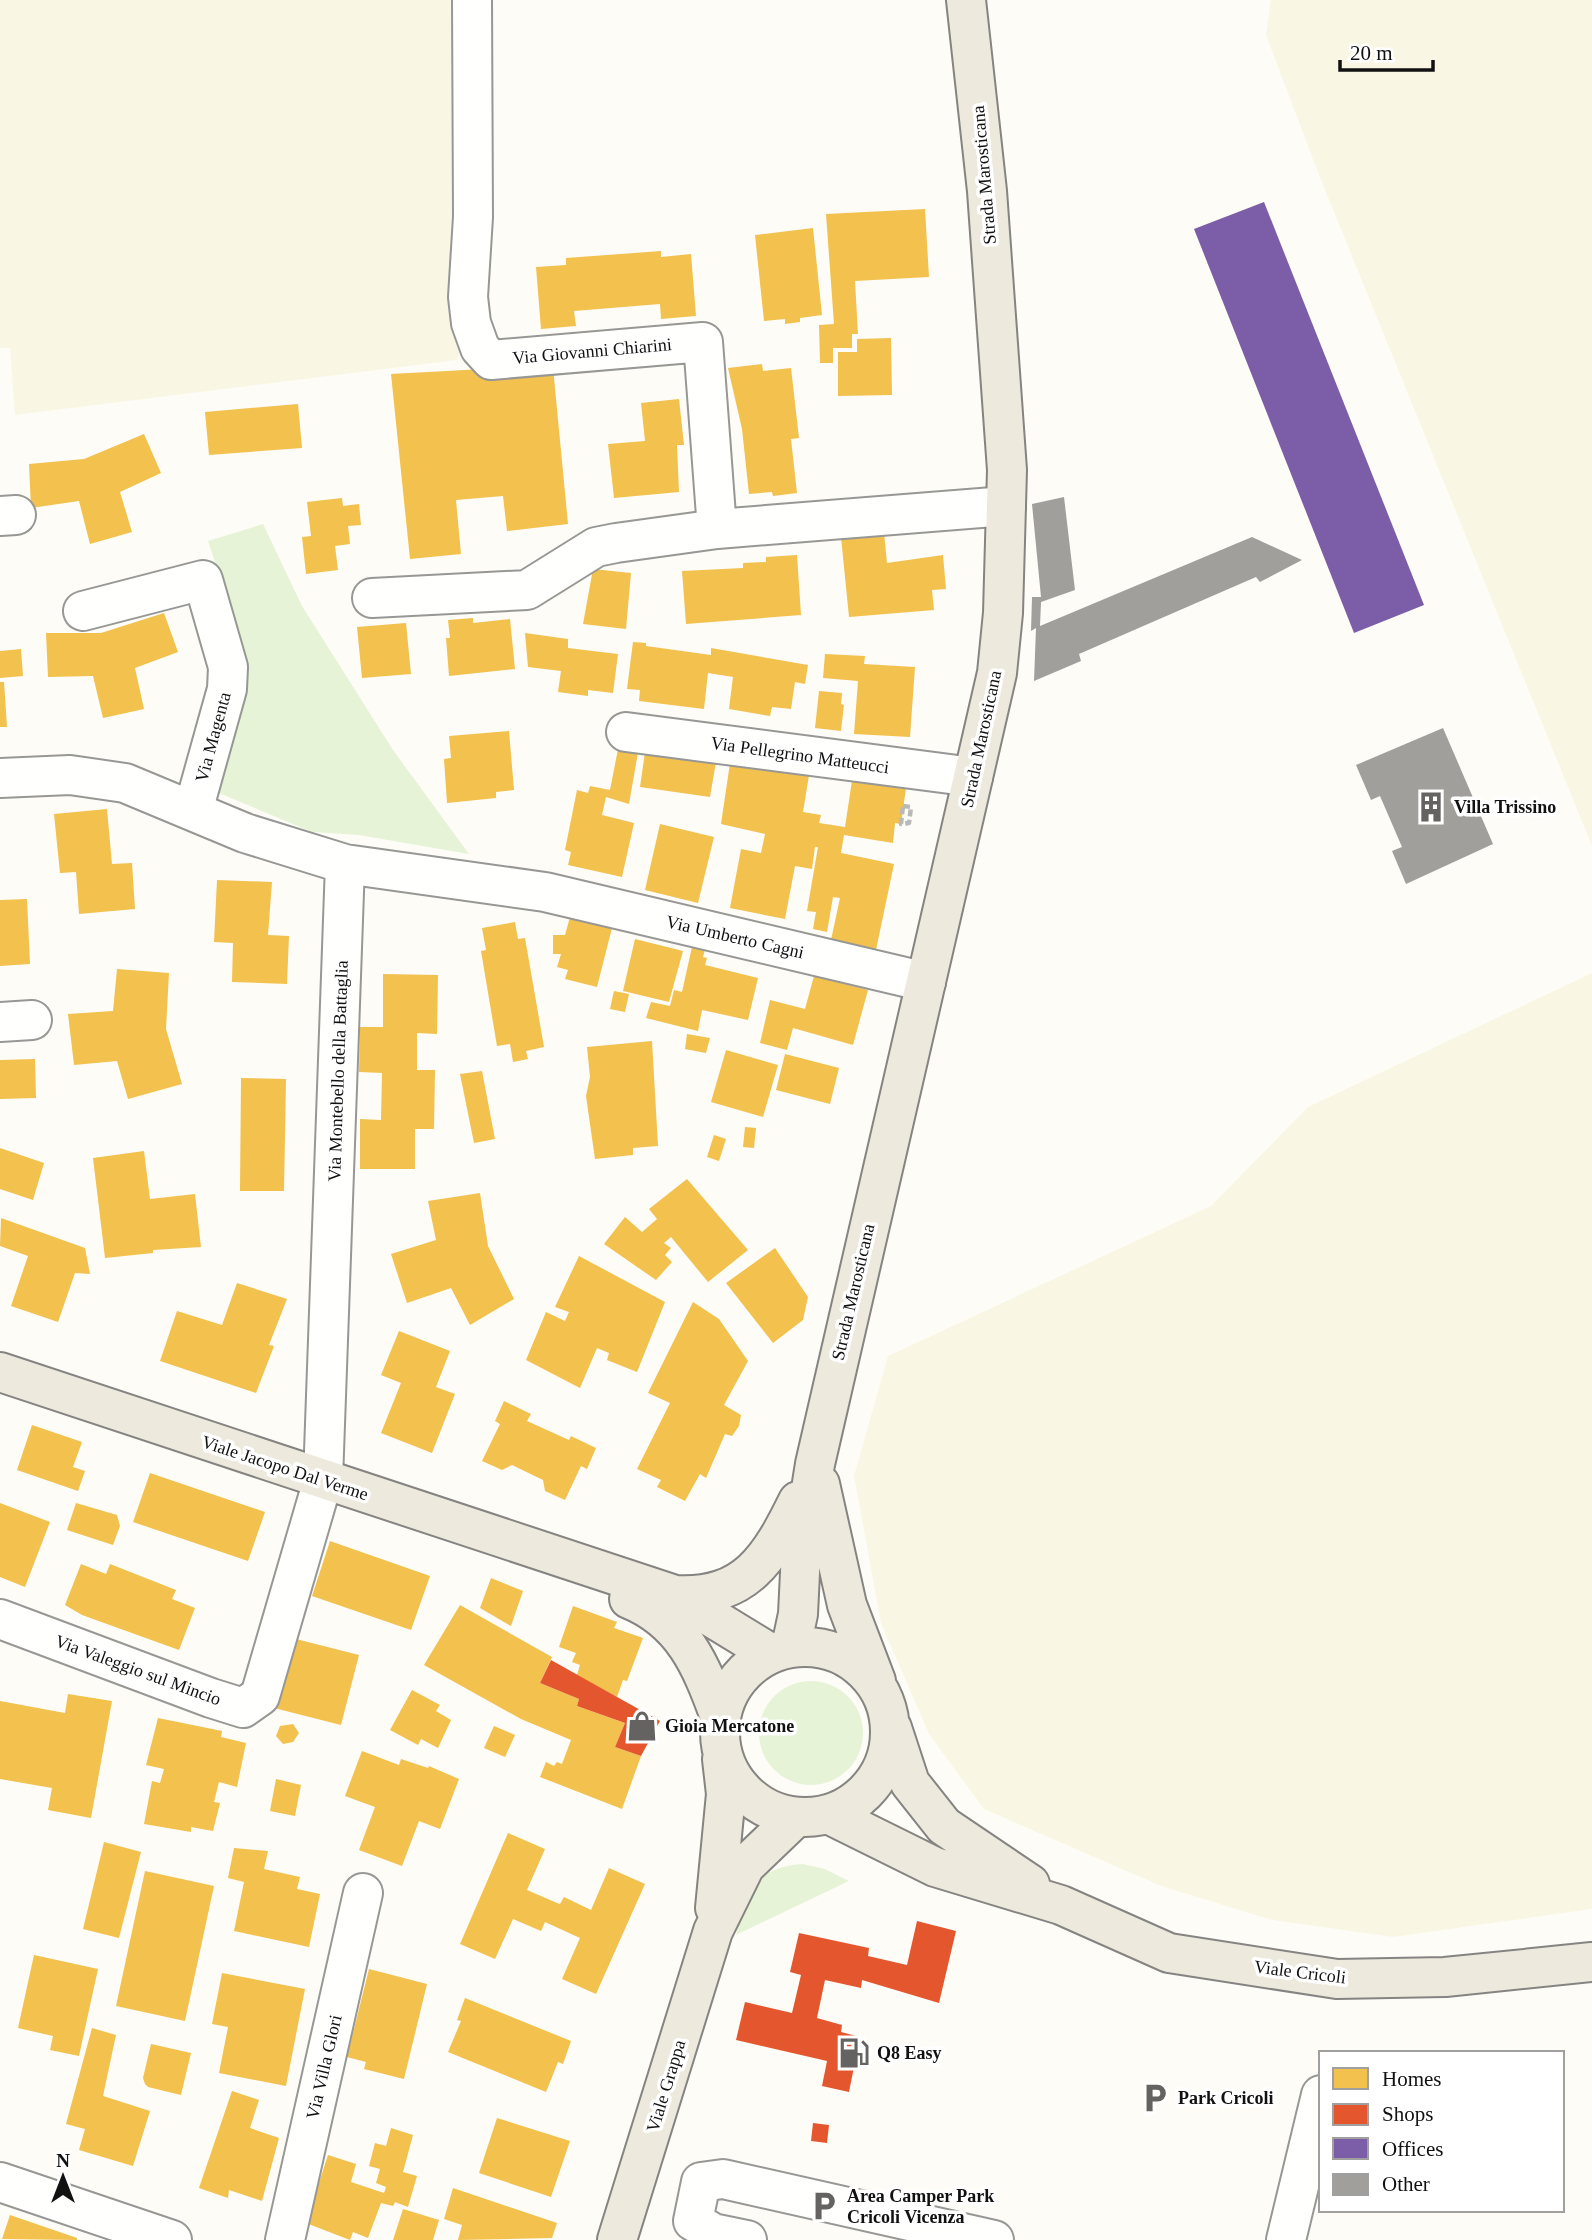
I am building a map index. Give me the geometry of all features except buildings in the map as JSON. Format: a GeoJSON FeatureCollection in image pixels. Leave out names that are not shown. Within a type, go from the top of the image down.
{"type":"FeatureCollection","features":[{"type":"Feature","properties":{"kind":"main road","name":"Strada Marosticana"},"geometry":{"type":"LineString","coordinates":[[781,1650],[798,1614],[801,1552],[815,1464],[997,673],[1003,613],[1007,470],[987,191],[966,0]]}},
{"type":"Feature","properties":{"kind":"main road","name":"Viale Jacopo Dal Verme"},"geometry":{"type":"LineString","coordinates":[[0,1372],[674,1595],[781,1650]]}},
{"type":"Feature","properties":{"kind":"main road","name":"Strada Marosticana"},"geometry":{"type":"LineString","coordinates":[[674,1595],[693,1597],[719,1591],[736,1584],[758,1568],[777,1545],[815,1464]]}},
{"type":"Feature","properties":{"kind":"main road","name":"Strada Marosticana"},"geometry":{"type":"LineString","coordinates":[[815,1464],[847,1605],[876,1683]]}},
{"type":"Feature","properties":{"kind":"main road","name":"Viale Jacopo Dal Verme"},"geometry":{"type":"LineString","coordinates":[[571,1562],[610,1591],[665,1617],[681,1637],[708,1684],[720,1732]]}},
{"type":"Feature","properties":{"kind":"main road"},"geometry":{"type":"LineString","coordinates":[[815,1646],[839,1653],[859,1665],[876,1683],[887,1703],[891,1725],[886,1760],[868,1790],[850,1805],[812,1816],[769,1810],[746,1794],[730,1773],[720,1732],[730,1690],[747,1669],[781,1650],[815,1646]]}},
{"type":"Feature","properties":{"kind":"main road","name":"Viale Cricoli"},"geometry":{"type":"LineString","coordinates":[[891,1725],[910,1783],[944,1826],[1061,1905]]}},
{"type":"Feature","properties":{"kind":"main road","name":"Viale Grappa"},"geometry":{"type":"LineString","coordinates":[[713,1931],[726,1794],[720,1732]]}},
{"type":"Feature","properties":{"kind":"main road","name":"Viale Grappa"},"geometry":{"type":"LineString","coordinates":[[624,2232],[713,1931],[745,1866],[812,1816]]}},
{"type":"Feature","properties":{"kind":"main road","name":"Viale Cricoli"},"geometry":{"type":"LineString","coordinates":[[812,1816],[935,1867],[1061,1905],[1168,1953],[1337,1979],[1445,1977],[1590,1962]]}},
{"type":"Feature","properties":{"kind":"street","name":"Via Giovanni Chiarini"},"geometry":{"type":"LineString","coordinates":[[472,0],[474,217],[468,297],[471,323],[480,348],[491,360],[703,342],[717,529]]}},
{"type":"Feature","properties":{"kind":"street"},"geometry":{"type":"LineString","coordinates":[[372,598],[527,590],[596,547],[717,529],[1006,506]]}},
{"type":"Feature","properties":{"kind":"street","name":"Via Magenta"},"geometry":{"type":"LineString","coordinates":[[83,611],[203,580],[228,667],[227,689],[193,811]]}},
{"type":"Feature","properties":{"kind":"street","name":"Via Pellegrino Matteucci"},"geometry":{"type":"LineString","coordinates":[[626,732],[973,777]]}},
{"type":"Feature","properties":{"kind":"street"},"geometry":{"type":"LineString","coordinates":[[0,778],[70,775],[125,783],[246,834],[345,864]]}},
{"type":"Feature","properties":{"kind":"street","name":"Via Umberto Cagni"},"geometry":{"type":"LineString","coordinates":[[345,864],[545,892],[926,982]]}},
{"type":"Feature","properties":{"kind":"street","name":"Via Montebello della Battaglia"},"geometry":{"type":"LineString","coordinates":[[323,1480],[345,864]]}},
{"type":"Feature","properties":{"kind":"street","name":"Via Valeggio sul Mincio"},"geometry":{"type":"LineString","coordinates":[[0,1619],[243,1708],[260,1696],[323,1480]]}},
{"type":"Feature","properties":{"kind":"street","name":"Via Villa Glori"},"geometry":{"type":"LineString","coordinates":[[285,2240],[363,1893]]}},
{"type":"Feature","properties":{"kind":"street"},"geometry":{"type":"LineString","coordinates":[[1286,2240],[1319,2103]]}},
{"type":"Feature","properties":{"kind":"street"},"geometry":{"type":"LineString","coordinates":[[747,2240],[713,2233],[694,2221],[701,2182],[723,2179],[994,2240]]}},
{"type":"Feature","properties":{"kind":"street"},"geometry":{"type":"LineString","coordinates":[[0,2182],[172,2240]]}},
{"type":"Feature","properties":{"kind":"shaded area"},"geometry":{"type":"Polygon","coordinates":[[[0,0],[467,0],[466,332],[457,360],[15,415],[10,348],[0,348],[0,0]]]}},
{"type":"Feature","properties":{"kind":"shaded area"},"geometry":{"type":"Polygon","coordinates":[[[1271,0],[1592,0],[1592,846],[1319,175],[1266,35],[1271,0]]]}},
{"type":"Feature","properties":{"kind":"shaded area"},"geometry":{"type":"Polygon","coordinates":[[[1592,973],[1592,1909],[1393,1937],[1272,1920],[1161,1886],[984,1809],[929,1734],[881,1623],[854,1476],[888,1356],[1211,1206],[1308,1107],[1592,973]]]}},
{"type":"Feature","properties":{"kind":"green space"},"geometry":{"type":"Polygon","coordinates":[[[263,524],[302,606],[393,750],[469,854],[359,835],[312,832],[214,791],[209,780],[245,654],[208,541],[263,524]]]}},
{"type":"Feature","properties":{"kind":"green space"},"geometry":{"type":"Polygon","coordinates":[[[811,1681],[831,1685],[848,1696],[859,1713],[863,1733],[859,1753],[848,1770],[831,1781],[811,1785],[791,1781],[774,1770],[763,1753],[759,1733],[763,1713],[774,1696],[791,1685],[811,1681]]]}},
{"type":"Feature","properties":{"kind":"green space"},"geometry":{"type":"Polygon","coordinates":[[[803,1864],[825,1869],[849,1881],[736,1935],[750,1895],[763,1877],[774,1870],[803,1864]]]}},
{"type":"Feature","properties":{"kind":"place","name":"Villa Trissino"},"geometry":{"type":"Point","coordinates":[1431,807]}},
{"type":"Feature","properties":{"kind":"place","name":"Gioia Mercatone"},"geometry":{"type":"Point","coordinates":[642,1726]}},
{"type":"Feature","properties":{"kind":"place","name":"Q8 Easy"},"geometry":{"type":"Point","coordinates":[854,2053]}},
{"type":"Feature","properties":{"kind":"place","name":"Park Cricoli"},"geometry":{"type":"Point","coordinates":[1155,2098]}},
{"type":"Feature","properties":{"kind":"place","name":"Area Camper Park Cricoli Vicenza"},"geometry":{"type":"Point","coordinates":[824,2206]}}]}
